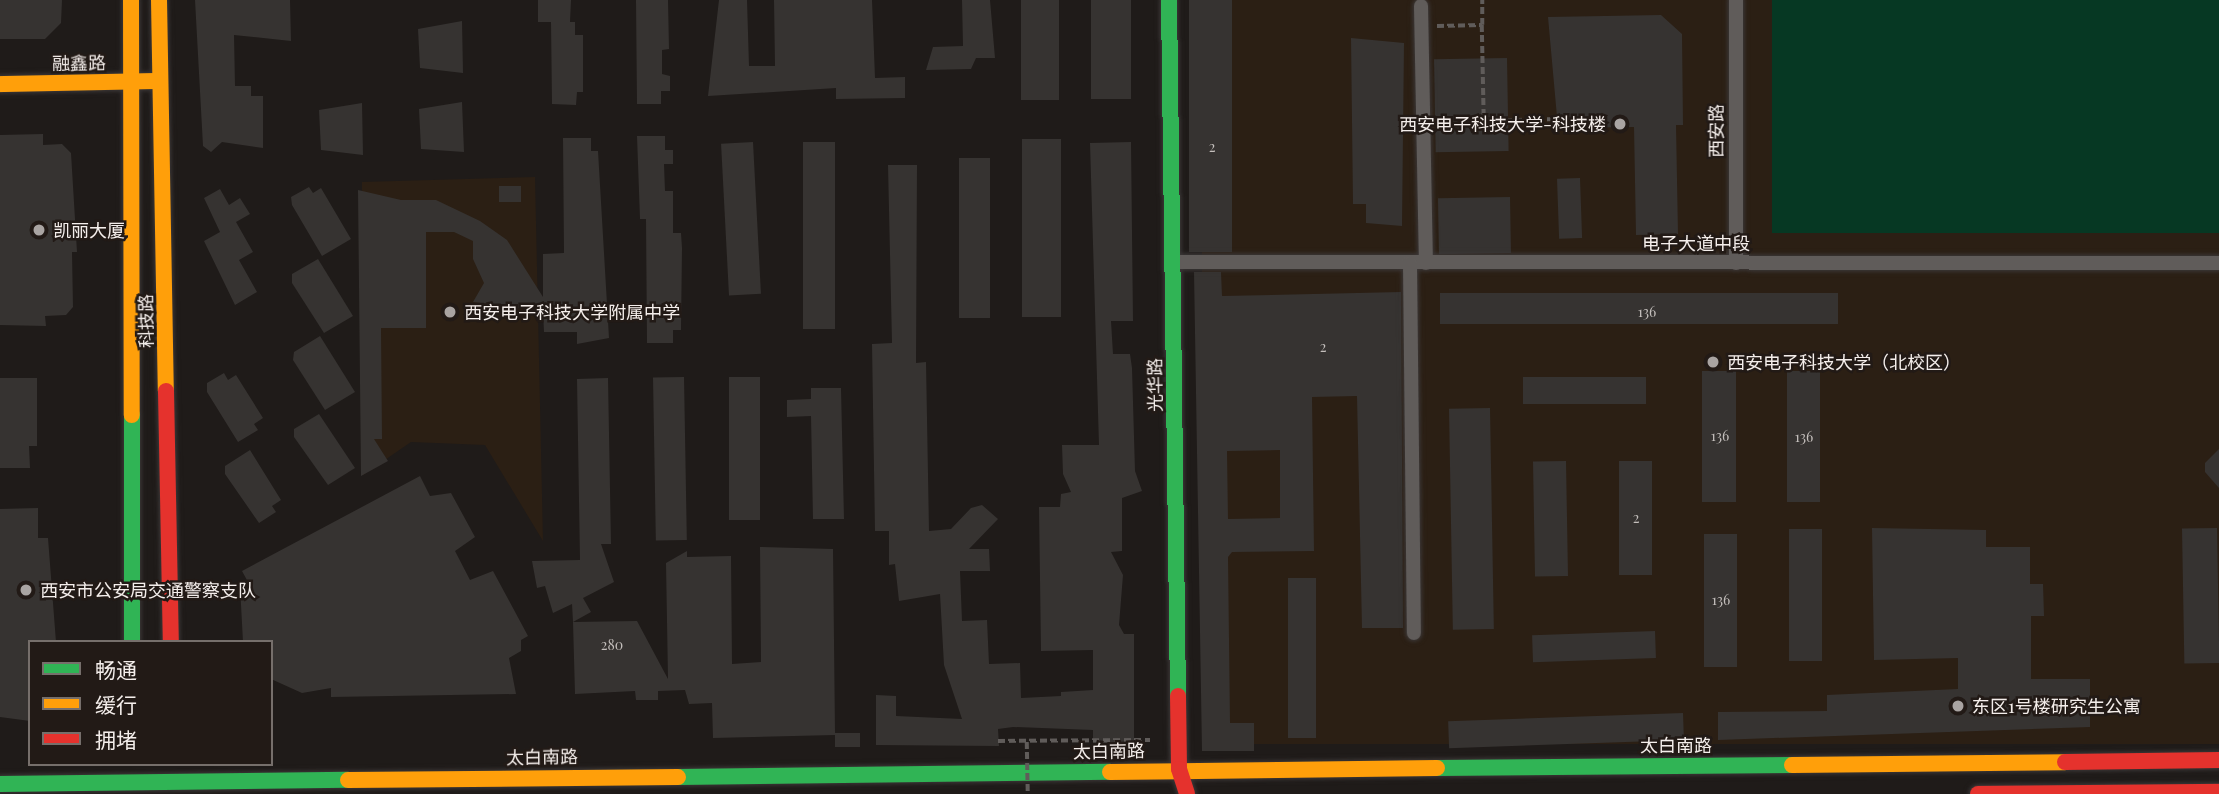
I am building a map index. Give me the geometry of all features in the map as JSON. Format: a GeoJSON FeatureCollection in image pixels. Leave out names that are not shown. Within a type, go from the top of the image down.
{"type":"FeatureCollection","features":[{"type":"Feature","properties":{"kind":"main road","name":"科技路"},"geometry":{"type":"LineString","coordinates":[[131,0],[131,640]]}},
{"type":"Feature","properties":{"kind":"main road","name":"科技路"},"geometry":{"type":"LineString","coordinates":[[159,0],[171,640]]}},
{"type":"Feature","properties":{"kind":"main road","name":"光华路"},"geometry":{"type":"LineString","coordinates":[[1169,0],[1179,769],[1174,794]]}},
{"type":"Feature","properties":{"kind":"main road","name":"融鑫路"},"geometry":{"type":"LineString","coordinates":[[0,84],[160,82]]}},
{"type":"Feature","properties":{"kind":"main road","name":"太白南路"},"geometry":{"type":"LineString","coordinates":[[0,784],[132,788],[173,780],[2219,760]]}},
{"type":"Feature","properties":{"kind":"main road"},"geometry":{"type":"LineString","coordinates":[[132,766],[132,788]]}},
{"type":"Feature","properties":{"kind":"main road","name":"光华路"},"geometry":{"type":"LineString","coordinates":[[1179,769],[1187,794]]}},
{"type":"Feature","properties":{"kind":"main road"},"geometry":{"type":"LineString","coordinates":[[1978,794],[2219,792]]}},
{"type":"Feature","properties":{"kind":"street","name":"西安路"},"geometry":{"type":"LineString","coordinates":[[1735,263],[1736,0]]}},
{"type":"Feature","properties":{"kind":"street"},"geometry":{"type":"LineString","coordinates":[[1421,6],[1426,263]]}},
{"type":"Feature","properties":{"kind":"street","name":"电子大道中段"},"geometry":{"type":"LineString","coordinates":[[1172,262],[2219,263]]}},
{"type":"Feature","properties":{"kind":"street"},"geometry":{"type":"LineString","coordinates":[[1410,263],[1414,633]]}},
{"type":"Feature","properties":{"kind":"path"},"geometry":{"type":"LineString","coordinates":[[1482,0],[1483,121],[1556,119]]}},
{"type":"Feature","properties":{"kind":"path"},"geometry":{"type":"LineString","coordinates":[[1421,26],[1482,25]]}},
{"type":"Feature","properties":{"kind":"path"},"geometry":{"type":"LineString","coordinates":[[998,741],[1150,740]]}},
{"type":"Feature","properties":{"kind":"path"},"geometry":{"type":"LineString","coordinates":[[1027,741],[1028,794]]}},
{"type":"Feature","properties":{"kind":"shaded area","name":"西安电子科技大学（北校区）"},"geometry":{"type":"Polygon","coordinates":[[[1202,0],[2219,0],[2219,744],[1202,744],[1202,0]]]}},
{"type":"Feature","properties":{"kind":"shaded area","name":"西安电子科技大学附属中学"},"geometry":{"type":"Polygon","coordinates":[[[535,177],[543,541],[485,445],[411,442],[363,475],[362,182],[535,177]]]}},
{"type":"Feature","properties":{"kind":"green space"},"geometry":{"type":"Polygon","coordinates":[[[1772,0],[2219,0],[2219,233],[1772,233],[1772,0]]]}},
{"type":"Feature","properties":{"kind":"building"},"geometry":{"type":"Polygon","coordinates":[[[0,0],[62,0],[61,23],[45,39],[0,39],[0,0]]]}},
{"type":"Feature","properties":{"kind":"building"},"geometry":{"type":"Polygon","coordinates":[[[195,0],[290,0],[291,41],[234,35],[235,86],[251,86],[251,96],[263,96],[263,148],[222,142],[211,152],[203,146],[195,0]]]}},
{"type":"Feature","properties":{"kind":"building"},"geometry":{"type":"Polygon","coordinates":[[[538,0],[571,0],[570,22],[575,22],[575,35],[583,35],[583,92],[577,92],[576,105],[552,104],[551,22],[538,22],[538,0]]]}},
{"type":"Feature","properties":{"kind":"building"},"geometry":{"type":"Polygon","coordinates":[[[636,0],[668,0],[669,49],[662,50],[662,74],[670,76],[670,91],[661,91],[661,104],[637,104],[636,0]]]}},
{"type":"Feature","properties":{"kind":"building"},"geometry":{"type":"Polygon","coordinates":[[[719,0],[747,0],[749,66],[775,66],[774,0],[872,0],[875,78],[905,77],[905,98],[836,99],[836,88],[708,96],[719,0]]]}},
{"type":"Feature","properties":{"kind":"building"},"geometry":{"type":"Polygon","coordinates":[[[962,0],[990,0],[995,58],[976,58],[971,69],[926,70],[933,47],[963,46],[962,0]]]}},
{"type":"Feature","properties":{"kind":"building"},"geometry":{"type":"Polygon","coordinates":[[[1021,0],[1059,0],[1059,100],[1021,100],[1021,0]]]}},
{"type":"Feature","properties":{"kind":"building"},"geometry":{"type":"Polygon","coordinates":[[[1091,0],[1131,0],[1131,99],[1091,99],[1091,0]]]}},
{"type":"Feature","properties":{"kind":"building"},"geometry":{"type":"Polygon","coordinates":[[[1189,0],[1232,0],[1232,252],[1189,252],[1189,0]]]}},
{"type":"Feature","properties":{"kind":"building","name":"西安电子科技大学-科技楼"},"geometry":{"type":"Polygon","coordinates":[[[1661,15],[1682,34],[1683,125],[1676,125],[1678,234],[1636,235],[1634,127],[1558,128],[1548,17],[1661,15]]]}},
{"type":"Feature","properties":{"kind":"building"},"geometry":{"type":"Polygon","coordinates":[[[462,21],[463,73],[420,68],[418,29],[462,21]]]}},
{"type":"Feature","properties":{"kind":"building"},"geometry":{"type":"Polygon","coordinates":[[[1351,38],[1404,43],[1402,226],[1366,223],[1366,204],[1353,204],[1351,38]]]}},
{"type":"Feature","properties":{"kind":"building"},"geometry":{"type":"Polygon","coordinates":[[[1507,58],[1509,151],[1436,152],[1434,59],[1507,58]]]}},
{"type":"Feature","properties":{"kind":"building"},"geometry":{"type":"Polygon","coordinates":[[[462,102],[464,152],[421,149],[419,109],[462,102]]]}},
{"type":"Feature","properties":{"kind":"building"},"geometry":{"type":"Polygon","coordinates":[[[362,103],[363,155],[321,150],[319,110],[362,103]]]}},
{"type":"Feature","properties":{"kind":"building","name":"凯丽大厦"},"geometry":{"type":"Polygon","coordinates":[[[43,134],[43,145],[62,144],[71,153],[77,252],[72,252],[73,307],[66,315],[45,316],[46,326],[0,325],[0,135],[43,134]]]}},
{"type":"Feature","properties":{"kind":"building"},"geometry":{"type":"Polygon","coordinates":[[[637,136],[665,136],[665,150],[673,150],[673,164],[664,164],[665,191],[673,191],[673,233],[681,233],[682,248],[681,330],[673,330],[673,343],[647,343],[646,219],[640,219],[637,136]]]}},
{"type":"Feature","properties":{"kind":"building"},"geometry":{"type":"Polygon","coordinates":[[[563,138],[591,138],[591,151],[598,151],[609,338],[577,344],[577,332],[544,332],[543,311],[473,302],[484,283],[473,259],[473,241],[454,232],[426,232],[426,328],[381,328],[382,439],[374,439],[388,461],[361,476],[358,190],[401,200],[436,200],[480,221],[507,240],[543,297],[543,254],[564,253],[563,138]]]}},
{"type":"Feature","properties":{"kind":"building"},"geometry":{"type":"Polygon","coordinates":[[[1022,139],[1061,139],[1061,317],[1022,317],[1022,139]]]}},
{"type":"Feature","properties":{"kind":"building"},"geometry":{"type":"Polygon","coordinates":[[[753,142],[761,294],[729,295],[721,144],[753,142]]]}},
{"type":"Feature","properties":{"kind":"building"},"geometry":{"type":"Polygon","coordinates":[[[803,142],[835,142],[835,329],[803,329],[803,142]]]}},
{"type":"Feature","properties":{"kind":"building"},"geometry":{"type":"Polygon","coordinates":[[[1131,142],[1133,321],[1111,321],[1113,354],[1130,354],[1135,471],[1142,491],[1122,498],[1122,551],[1111,552],[1123,575],[1119,625],[1124,634],[1134,634],[1134,743],[1093,743],[1093,730],[1013,727],[998,729],[999,746],[876,745],[876,695],[896,696],[896,716],[962,719],[944,665],[940,594],[899,601],[895,564],[889,565],[889,531],[875,531],[872,344],[892,343],[888,165],[917,165],[916,363],[926,362],[929,531],[951,529],[971,508],[982,505],[998,519],[969,549],[989,549],[990,571],[960,571],[962,621],[987,620],[989,664],[1020,663],[1021,698],[1061,696],[1061,692],[1093,690],[1093,650],[1041,651],[1039,507],[1060,507],[1061,494],[1071,492],[1063,474],[1062,445],[1099,445],[1090,143],[1131,142]]]}},
{"type":"Feature","properties":{"kind":"building"},"geometry":{"type":"Polygon","coordinates":[[[959,158],[990,158],[990,318],[959,318],[959,158]]]}},
{"type":"Feature","properties":{"kind":"building"},"geometry":{"type":"Polygon","coordinates":[[[1580,178],[1582,238],[1559,239],[1557,179],[1580,178]]]}},
{"type":"Feature","properties":{"kind":"building"},"geometry":{"type":"Polygon","coordinates":[[[499,186],[521,186],[521,202],[499,202],[499,186]]]}},
{"type":"Feature","properties":{"kind":"building"},"geometry":{"type":"Polygon","coordinates":[[[309,187],[313,193],[321,188],[351,239],[322,256],[292,205],[291,197],[309,187]]]}},
{"type":"Feature","properties":{"kind":"building"},"geometry":{"type":"Polygon","coordinates":[[[220,189],[229,205],[240,198],[250,214],[236,222],[253,252],[239,260],[257,292],[235,305],[204,241],[220,232],[204,198],[220,189]]]}},
{"type":"Feature","properties":{"kind":"building"},"geometry":{"type":"Polygon","coordinates":[[[1510,197],[1511,253],[1439,254],[1438,198],[1510,197]]]}},
{"type":"Feature","properties":{"kind":"building"},"geometry":{"type":"Polygon","coordinates":[[[318,259],[353,316],[324,333],[292,283],[292,274],[318,259]]]}},
{"type":"Feature","properties":{"kind":"building"},"geometry":{"type":"Polygon","coordinates":[[[1194,272],[1221,272],[1222,296],[1401,292],[1403,628],[1362,628],[1357,396],[1312,397],[1314,551],[1232,552],[1228,557],[1230,723],[1254,723],[1254,751],[1202,751],[1194,272]],[[1280,450],[1227,451],[1228,519],[1280,518],[1280,450]]]}},
{"type":"Feature","properties":{"kind":"building"},"geometry":{"type":"Polygon","coordinates":[[[1440,293],[1838,293],[1838,324],[1440,324],[1440,293]]]}},
{"type":"Feature","properties":{"kind":"building"},"geometry":{"type":"Polygon","coordinates":[[[320,336],[355,392],[325,410],[293,360],[294,352],[320,336]]]}},
{"type":"Feature","properties":{"kind":"building"},"geometry":{"type":"Polygon","coordinates":[[[1702,371],[1736,371],[1736,502],[1702,502],[1702,371]]]}},
{"type":"Feature","properties":{"kind":"building"},"geometry":{"type":"Polygon","coordinates":[[[1787,371],[1820,371],[1820,502],[1787,502],[1787,371]]]}},
{"type":"Feature","properties":{"kind":"building"},"geometry":{"type":"Polygon","coordinates":[[[224,373],[228,380],[236,375],[263,418],[254,424],[258,430],[238,442],[207,392],[207,383],[224,373]]]}},
{"type":"Feature","properties":{"kind":"building"},"geometry":{"type":"Polygon","coordinates":[[[684,377],[687,540],[656,541],[653,378],[684,377]]]}},
{"type":"Feature","properties":{"kind":"building"},"geometry":{"type":"Polygon","coordinates":[[[729,377],[760,377],[760,520],[729,520],[729,377]]]}},
{"type":"Feature","properties":{"kind":"building"},"geometry":{"type":"Polygon","coordinates":[[[1523,377],[1646,377],[1646,404],[1523,404],[1523,377]]]}},
{"type":"Feature","properties":{"kind":"building"},"geometry":{"type":"Polygon","coordinates":[[[0,378],[37,378],[37,446],[29,446],[30,468],[0,468],[0,378]]]}},
{"type":"Feature","properties":{"kind":"building"},"geometry":{"type":"Polygon","coordinates":[[[608,378],[611,544],[601,544],[614,582],[583,598],[591,612],[573,622],[572,604],[553,613],[545,586],[537,588],[532,561],[580,560],[577,379],[608,378]]]}},
{"type":"Feature","properties":{"kind":"building"},"geometry":{"type":"Polygon","coordinates":[[[811,388],[841,388],[844,519],[813,519],[811,416],[787,417],[787,400],[811,399],[811,388]]]}},
{"type":"Feature","properties":{"kind":"building"},"geometry":{"type":"Polygon","coordinates":[[[1490,408],[1494,629],[1453,630],[1449,409],[1490,408]]]}},
{"type":"Feature","properties":{"kind":"building"},"geometry":{"type":"Polygon","coordinates":[[[319,414],[355,468],[328,485],[294,437],[294,429],[319,414]]]}},
{"type":"Feature","properties":{"kind":"building"},"geometry":{"type":"Polygon","coordinates":[[[2219,449],[2219,488],[2205,472],[2205,463],[2219,449]]]}},
{"type":"Feature","properties":{"kind":"building"},"geometry":{"type":"Polygon","coordinates":[[[250,450],[281,500],[272,506],[276,512],[259,523],[225,474],[225,466],[250,450]]]}},
{"type":"Feature","properties":{"kind":"building"},"geometry":{"type":"Polygon","coordinates":[[[1566,461],[1568,576],[1535,577],[1533,462],[1566,461]]]}},
{"type":"Feature","properties":{"kind":"building"},"geometry":{"type":"Polygon","coordinates":[[[1619,461],[1652,461],[1652,575],[1619,575],[1619,461]]]}},
{"type":"Feature","properties":{"kind":"building"},"geometry":{"type":"Polygon","coordinates":[[[420,476],[430,496],[451,493],[475,537],[455,551],[470,580],[493,571],[528,636],[521,640],[521,651],[509,658],[516,694],[331,697],[331,688],[302,693],[273,680],[273,640],[243,640],[240,586],[248,582],[242,571],[420,476]]]}},
{"type":"Feature","properties":{"kind":"building","name":"西安市公安局交通警察支队"},"geometry":{"type":"Polygon","coordinates":[[[38,508],[38,538],[48,538],[56,640],[28,640],[28,721],[0,717],[0,509],[38,508]]]}},
{"type":"Feature","properties":{"kind":"building"},"geometry":{"type":"Polygon","coordinates":[[[1872,528],[1986,530],[1986,547],[2030,547],[2030,584],[2043,584],[2044,616],[2031,616],[2031,679],[2090,679],[2090,727],[1718,740],[1718,712],[1827,711],[1827,695],[1958,689],[1958,658],[1874,660],[1872,528]]]}},
{"type":"Feature","properties":{"kind":"building"},"geometry":{"type":"Polygon","coordinates":[[[2217,528],[2219,663],[2184,664],[2182,529],[2217,528]]]}},
{"type":"Feature","properties":{"kind":"building"},"geometry":{"type":"Polygon","coordinates":[[[1789,529],[1822,529],[1822,661],[1789,661],[1789,529]]]}},
{"type":"Feature","properties":{"kind":"building"},"geometry":{"type":"Polygon","coordinates":[[[1704,534],[1737,534],[1737,667],[1704,667],[1704,534]]]}},
{"type":"Feature","properties":{"kind":"building"},"geometry":{"type":"Polygon","coordinates":[[[760,547],[833,549],[835,733],[860,733],[860,747],[835,747],[835,735],[713,738],[712,703],[689,704],[685,690],[658,691],[658,700],[636,700],[635,691],[575,694],[573,622],[637,621],[668,679],[666,563],[687,551],[687,557],[731,556],[732,664],[761,662],[760,547]]]}},
{"type":"Feature","properties":{"kind":"building"},"geometry":{"type":"Polygon","coordinates":[[[1288,578],[1316,578],[1316,738],[1288,738],[1288,578]]]}},
{"type":"Feature","properties":{"kind":"building"},"geometry":{"type":"Polygon","coordinates":[[[1655,631],[1656,658],[1533,662],[1532,635],[1655,631]]]}},
{"type":"Feature","properties":{"kind":"building"},"geometry":{"type":"Polygon","coordinates":[[[1683,713],[1684,740],[1449,748],[1448,721],[1683,713]]]}},
{"type":"Feature","properties":{"kind":"traffic: fast"},"geometry":{"type":"LineString","coordinates":[[1169,0],[1178,696]]}},
{"type":"Feature","properties":{"kind":"traffic: fast"},"geometry":{"type":"LineString","coordinates":[[132,415],[132,640]]}},
{"type":"Feature","properties":{"kind":"traffic: fast"},"geometry":{"type":"LineString","coordinates":[[1437,768],[1792,765]]}},
{"type":"Feature","properties":{"kind":"traffic: fast"},"geometry":{"type":"LineString","coordinates":[[678,777],[1110,772]]}},
{"type":"Feature","properties":{"kind":"traffic: fast"},"geometry":{"type":"LineString","coordinates":[[0,784],[348,780]]}},
{"type":"Feature","properties":{"kind":"traffic: slow"},"geometry":{"type":"LineString","coordinates":[[131,0],[132,415]]}},
{"type":"Feature","properties":{"kind":"traffic: slow"},"geometry":{"type":"LineString","coordinates":[[159,0],[166,391]]}},
{"type":"Feature","properties":{"kind":"traffic: slow"},"geometry":{"type":"LineString","coordinates":[[0,84],[160,81]]}},
{"type":"Feature","properties":{"kind":"traffic: slow"},"geometry":{"type":"LineString","coordinates":[[1792,765],[2065,762]]}},
{"type":"Feature","properties":{"kind":"traffic: slow"},"geometry":{"type":"LineString","coordinates":[[1110,772],[1437,768]]}},
{"type":"Feature","properties":{"kind":"traffic: slow"},"geometry":{"type":"LineString","coordinates":[[348,780],[678,777]]}},
{"type":"Feature","properties":{"kind":"traffic: jam"},"geometry":{"type":"LineString","coordinates":[[166,391],[171,640]]}},
{"type":"Feature","properties":{"kind":"traffic: jam"},"geometry":{"type":"LineString","coordinates":[[1178,696],[1179,769],[1187,794]]}},
{"type":"Feature","properties":{"kind":"traffic: jam"},"geometry":{"type":"LineString","coordinates":[[2065,762],[2219,760]]}},
{"type":"Feature","properties":{"kind":"traffic: jam"},"geometry":{"type":"LineString","coordinates":[[1978,794],[2219,792]]}},
{"type":"Feature","properties":{"kind":"place","name":"西安电子科技大学-科技楼"},"geometry":{"type":"Point","coordinates":[1620,124]}},
{"type":"Feature","properties":{"kind":"place","name":"凯丽大厦"},"geometry":{"type":"Point","coordinates":[39,230]}},
{"type":"Feature","properties":{"kind":"place","name":"西安电子科技大学附属中学"},"geometry":{"type":"Point","coordinates":[450,312]}},
{"type":"Feature","properties":{"kind":"place","name":"西安电子科技大学（北校区）"},"geometry":{"type":"Point","coordinates":[1713,362]}},
{"type":"Feature","properties":{"kind":"place","name":"西安市公安局交通警察支队"},"geometry":{"type":"Point","coordinates":[26,590]}},
{"type":"Feature","properties":{"kind":"place","name":"东区1号楼研究生公寓"},"geometry":{"type":"Point","coordinates":[1958,706]}}]}
